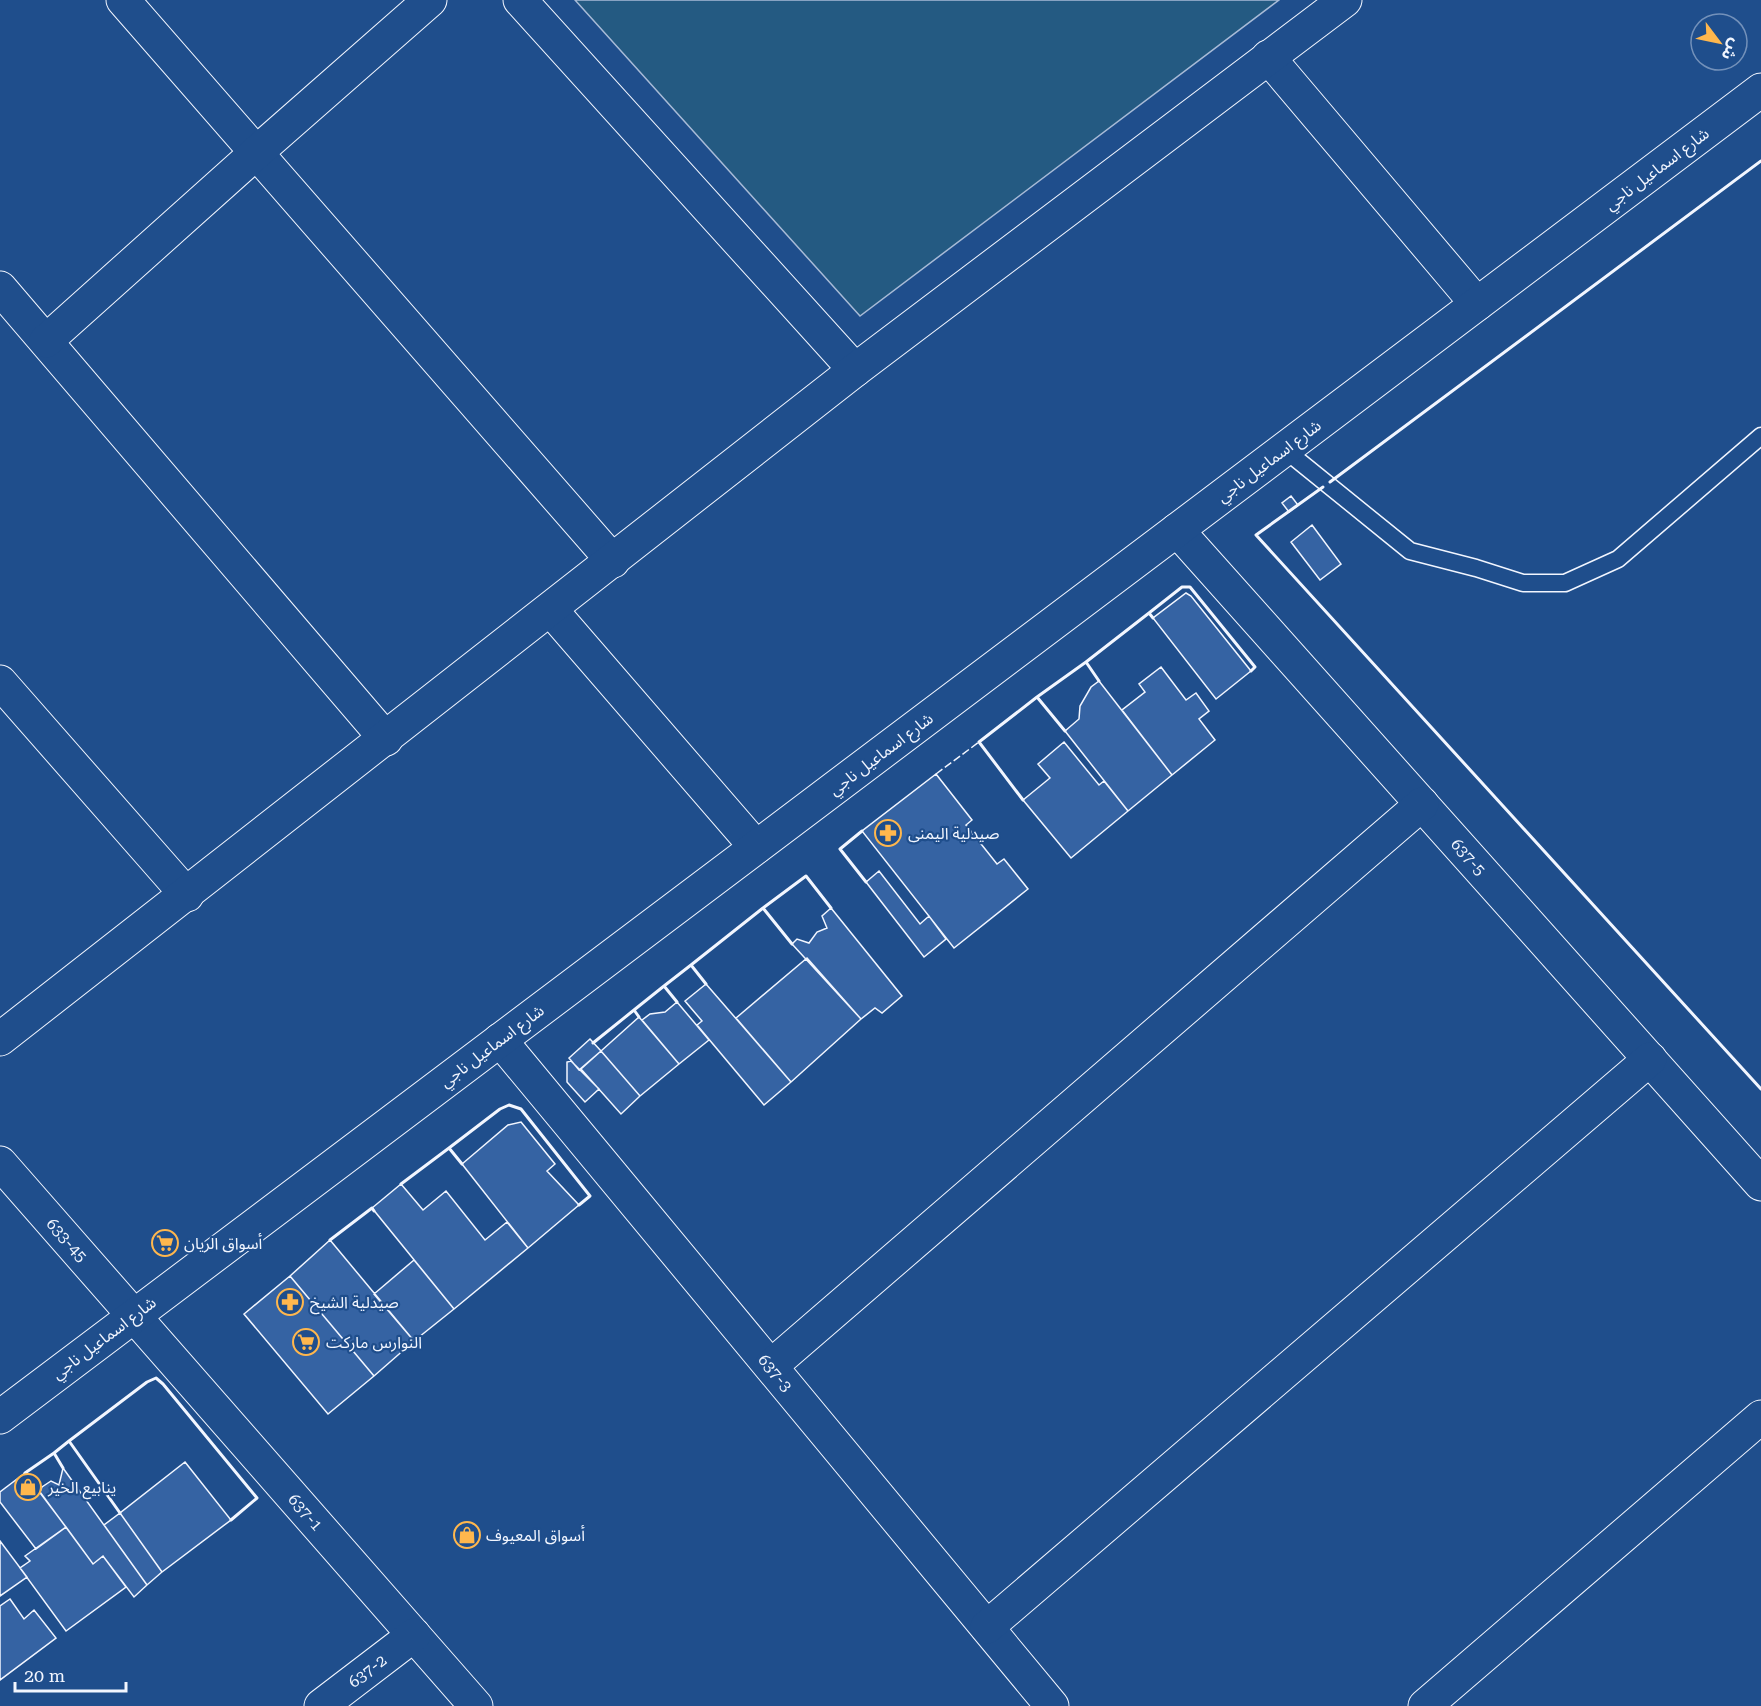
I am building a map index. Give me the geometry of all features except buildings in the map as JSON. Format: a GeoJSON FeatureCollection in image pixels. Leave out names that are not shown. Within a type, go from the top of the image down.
{"type":"FeatureCollection","features":[{"type":"Feature","properties":{"kind":"street"},"geometry":{"type":"LineString","coordinates":[[123,0],[613,561]]}},
{"type":"Feature","properties":{"kind":"street"},"geometry":{"type":"LineString","coordinates":[[46,341],[430,0]]}},
{"type":"Feature","properties":{"kind":"street"},"geometry":{"type":"LineString","coordinates":[[520,0],[855,370]]}},
{"type":"Feature","properties":{"kind":"street"},"geometry":{"type":"LineString","coordinates":[[0,1040],[855,370],[1345,0]]}},
{"type":"Feature","properties":{"kind":"street"},"geometry":{"type":"LineString","coordinates":[[1268,57],[1477,304]]}},
{"type":"Feature","properties":{"kind":"street","name":"شارع اسماعيل ناجي"},"geometry":{"type":"LineString","coordinates":[[0,1417],[1761,90]]}},
{"type":"Feature","properties":{"kind":"street"},"geometry":{"type":"LineString","coordinates":[[0,288],[386,739]]}},
{"type":"Feature","properties":{"kind":"street","name":"637-5"},"geometry":{"type":"LineString","coordinates":[[1177,530],[1761,1184]]}},
{"type":"Feature","properties":{"kind":"street"},"geometry":{"type":"LineString","coordinates":[[551,610],[756,848]]}},
{"type":"Feature","properties":{"kind":"street"},"geometry":{"type":"LineString","coordinates":[[0,682],[187,895]]}},
{"type":"Feature","properties":{"kind":"street"},"geometry":{"type":"LineString","coordinates":[[771,1366],[1422,804]]}},
{"type":"Feature","properties":{"kind":"street","name":"637-3"},"geometry":{"type":"LineString","coordinates":[[500,1040],[1052,1706]]}},
{"type":"Feature","properties":{"kind":"street"},"geometry":{"type":"LineString","coordinates":[[987,1628],[1650,1059]]}},
{"type":"Feature","properties":{"kind":"street","name":"633-45"},"geometry":{"type":"LineString","coordinates":[[0,1163],[134,1316]]}},
{"type":"Feature","properties":{"kind":"street","name":"637-1"},"geometry":{"type":"LineString","coordinates":[[134,1316],[476,1706]]}},
{"type":"Feature","properties":{"kind":"street"},"geometry":{"type":"LineString","coordinates":[[1425,1706],[1761,1417]]}},
{"type":"Feature","properties":{"kind":"street","name":"637-2"},"geometry":{"type":"LineString","coordinates":[[321,1706],[414,1635]]}},
{"type":"Feature","properties":{"kind":"lane"},"geometry":{"type":"LineString","coordinates":[[1284,449],[1410,551],[1523,583],[1565,583],[1618,559],[1761,436]]}},
{"type":"Feature","properties":{"kind":"shaded area"},"geometry":{"type":"Polygon","coordinates":[[[575,0],[1279,0],[860,316],[575,0]]]}},
{"type":"Feature","properties":{"kind":"fence"},"geometry":{"type":"LineString","coordinates":[[936,774],[979,742]]}},
{"type":"Feature","properties":{"kind":"wall"},"geometry":{"type":"LineString","coordinates":[[1330,482],[1761,161]]}},
{"type":"Feature","properties":{"kind":"wall"},"geometry":{"type":"LineString","coordinates":[[1323,487],[1256,535],[1761,1089]]}},
{"type":"Feature","properties":{"kind":"wall"},"geometry":{"type":"LineString","coordinates":[[1149,613],[1182,587],[1190,587],[1255,667],[1251,671]]}},
{"type":"Feature","properties":{"kind":"wall"},"geometry":{"type":"LineString","coordinates":[[1086,662],[1149,613],[1153,618]]}},
{"type":"Feature","properties":{"kind":"wall"},"geometry":{"type":"LineString","coordinates":[[1037,697],[1086,662],[1099,681]]}},
{"type":"Feature","properties":{"kind":"wall"},"geometry":{"type":"LineString","coordinates":[[1023,800],[979,742],[1037,697],[1065,731]]}},
{"type":"Feature","properties":{"kind":"wall"},"geometry":{"type":"LineString","coordinates":[[862,831],[840,849],[866,882]]}},
{"type":"Feature","properties":{"kind":"wall"},"geometry":{"type":"LineString","coordinates":[[763,908],[806,876],[831,908]]}},
{"type":"Feature","properties":{"kind":"wall"},"geometry":{"type":"LineString","coordinates":[[691,965],[763,908],[792,944]]}},
{"type":"Feature","properties":{"kind":"wall"},"geometry":{"type":"LineString","coordinates":[[664,986],[691,965],[706,984]]}},
{"type":"Feature","properties":{"kind":"wall"},"geometry":{"type":"LineString","coordinates":[[634,1010],[664,986],[677,1002]]}},
{"type":"Feature","properties":{"kind":"wall"},"geometry":{"type":"LineString","coordinates":[[593,1043],[634,1010],[639,1017]]}},
{"type":"Feature","properties":{"kind":"wall"},"geometry":{"type":"LineString","coordinates":[[462,1164],[449,1148],[500,1109],[509,1105],[521,1109],[590,1196],[579,1205]]}},
{"type":"Feature","properties":{"kind":"wall"},"geometry":{"type":"LineString","coordinates":[[401,1184],[449,1148]]}},
{"type":"Feature","properties":{"kind":"wall"},"geometry":{"type":"LineString","coordinates":[[330,1240],[372,1208],[374,1211]]}},
{"type":"Feature","properties":{"kind":"wall"},"geometry":{"type":"LineString","coordinates":[[69,1441],[147,1382],[156,1378],[257,1498],[231,1520]]}},
{"type":"Feature","properties":{"kind":"wall"},"geometry":{"type":"LineString","coordinates":[[54,1453],[69,1441],[120,1513]]}},
{"type":"Feature","properties":{"kind":"wall"},"geometry":{"type":"LineString","coordinates":[[25,1473],[54,1453],[63,1468]]}},
{"type":"Feature","properties":{"kind":"place","name":"صيدلية اليمنى"},"geometry":{"type":"Point","coordinates":[888,833]}},
{"type":"Feature","properties":{"kind":"place","name":"أسواق الريان"},"geometry":{"type":"Point","coordinates":[165,1243]}},
{"type":"Feature","properties":{"kind":"place","name":"صيدلية الشيخ"},"geometry":{"type":"Point","coordinates":[290,1302]}},
{"type":"Feature","properties":{"kind":"place","name":"النوارس ماركت"},"geometry":{"type":"Point","coordinates":[306,1342]}},
{"type":"Feature","properties":{"kind":"place","name":"ينابيع الخير"},"geometry":{"type":"Point","coordinates":[28,1487]}},
{"type":"Feature","properties":{"kind":"place","name":"أسواق المعيوف"},"geometry":{"type":"Point","coordinates":[467,1535]}}]}
